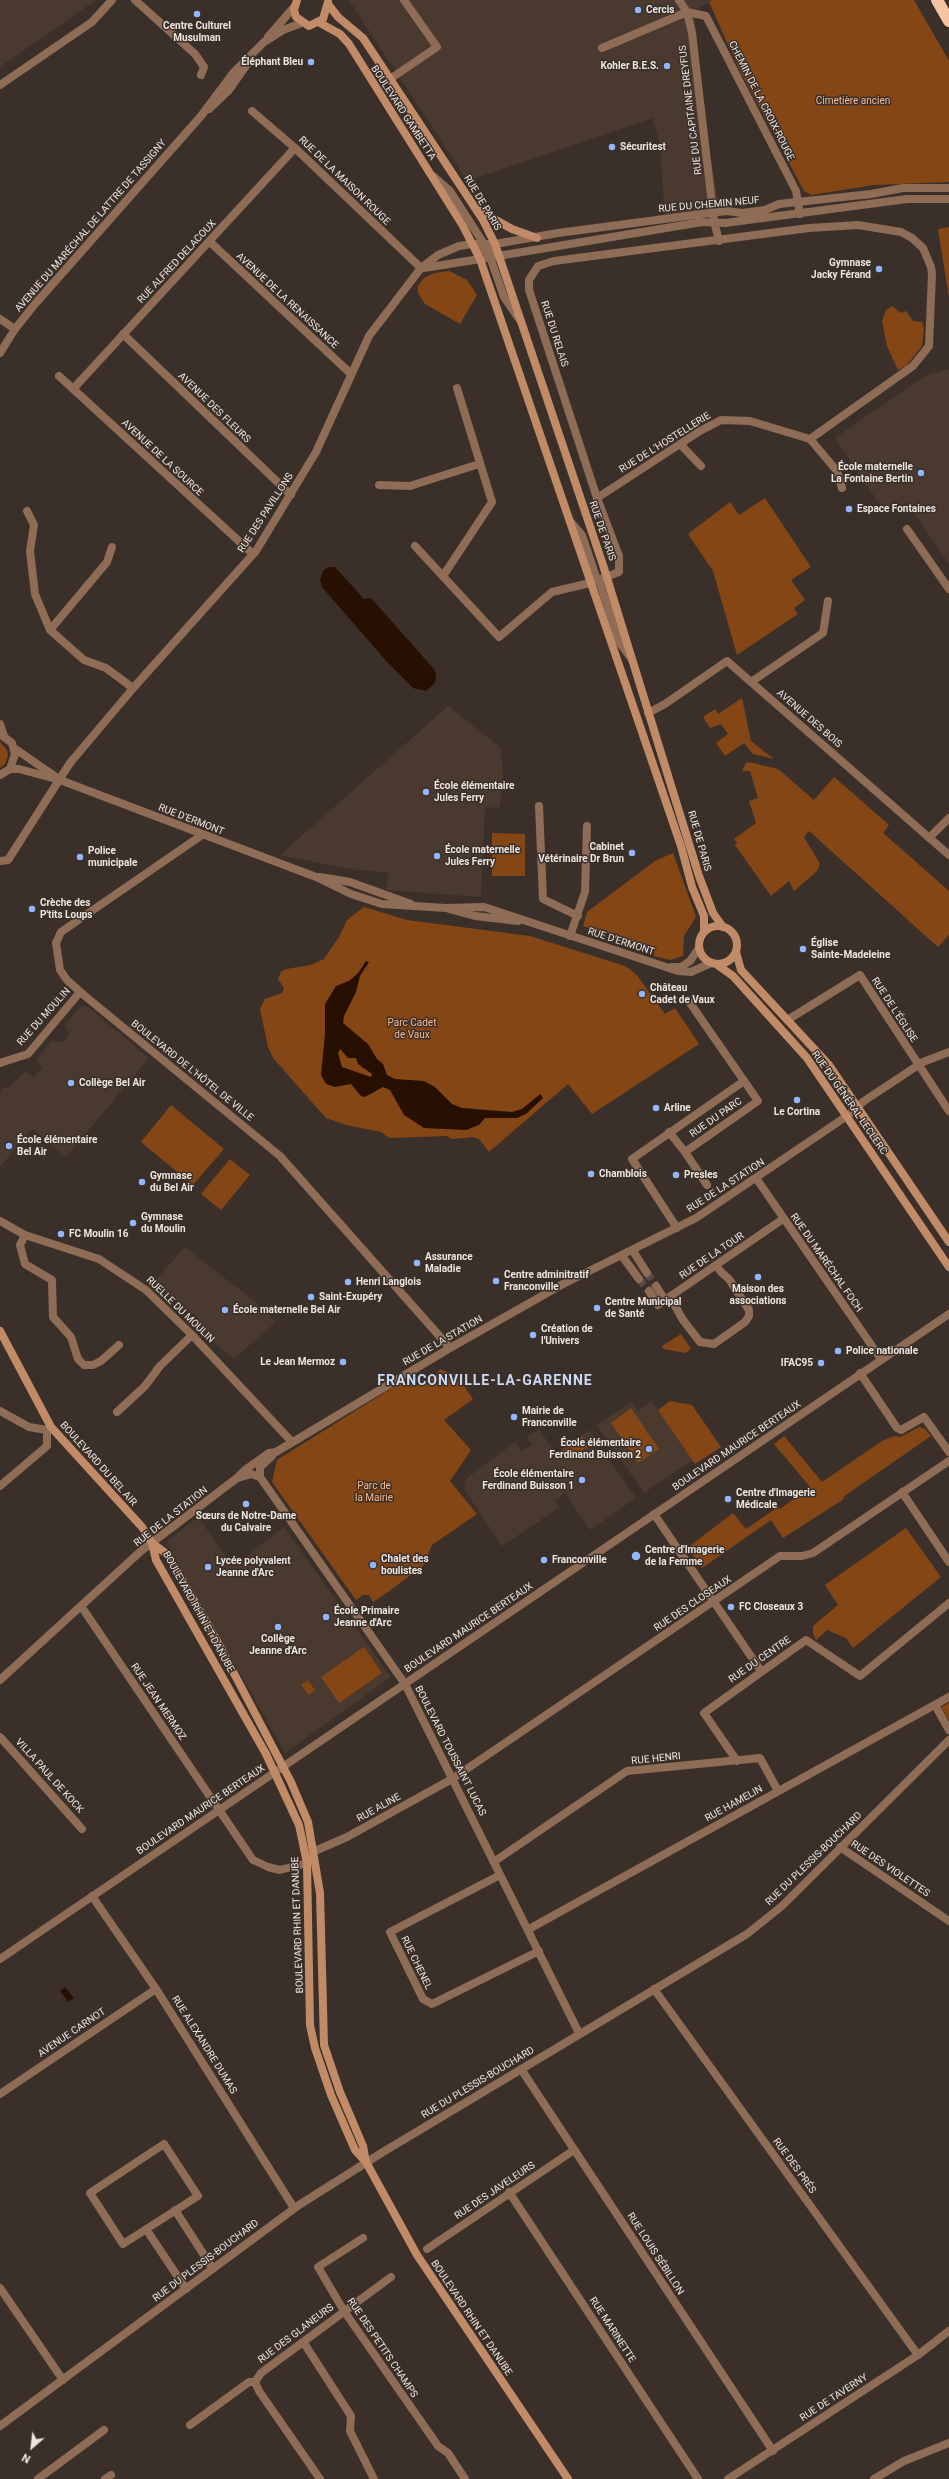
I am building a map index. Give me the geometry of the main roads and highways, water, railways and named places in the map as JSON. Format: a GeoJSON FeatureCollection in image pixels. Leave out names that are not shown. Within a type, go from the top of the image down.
{"type":"FeatureCollection","features":[{"type":"Feature","properties":{"kind":"highway"},"geometry":{"type":"LineString","coordinates":[[937,0],[949,21]]}},
{"type":"Feature","properties":{"kind":"main road"},"geometry":{"type":"LineString","coordinates":[[296,3],[296,17],[302,23],[309,26],[320,22],[326,14],[328,2]]}},
{"type":"Feature","properties":{"kind":"main road","name":"BOULEVARD GAMBETTA"},"geometry":{"type":"LineString","coordinates":[[328,2],[338,17],[367,44],[438,152]]}},
{"type":"Feature","properties":{"kind":"main road","name":"BOULEVARD GAMBETTA"},"geometry":{"type":"LineString","coordinates":[[320,22],[340,34],[348,44],[461,223]]}},
{"type":"Feature","properties":{"kind":"main road","name":"RUE DE PARIS"},"geometry":{"type":"LineString","coordinates":[[438,152],[476,208],[495,244],[523,324],[598,580],[681,846],[692,888],[704,916],[704,932]]}},
{"type":"Feature","properties":{"kind":"main road"},"geometry":{"type":"LineString","coordinates":[[476,208],[512,229],[537,238]]}},
{"type":"Feature","properties":{"kind":"main road","name":"RUE DE PARIS"},"geometry":{"type":"LineString","coordinates":[[461,223],[480,260],[568,519],[598,580],[632,658],[704,894],[713,913],[723,927]]}},
{"type":"Feature","properties":{"kind":"main road"},"geometry":{"type":"LineString","coordinates":[[714,927],[723,927],[734,935],[736,952],[728,961],[713,964],[703,957],[699,948],[704,932],[714,927]]}},
{"type":"Feature","properties":{"kind":"main road","name":"RUE DU GÉNÉRAL LECLERC"},"geometry":{"type":"LineString","coordinates":[[736,952],[741,970],[788,1019],[828,1065],[949,1242]]}},
{"type":"Feature","properties":{"kind":"main road","name":"RUE DU GÉNÉRAL LECLERC"},"geometry":{"type":"LineString","coordinates":[[713,964],[733,976],[807,1058],[949,1267]]}},
{"type":"Feature","properties":{"kind":"main road","name":"BOULEVARD DU BEL AIR"},"geometry":{"type":"LineString","coordinates":[[0,1331],[49,1428],[142,1526],[152,1543]]}},
{"type":"Feature","properties":{"kind":"main road","name":"BOULEVARD RHIN ET DANUBE"},"geometry":{"type":"LineString","coordinates":[[152,1543],[168,1555],[217,1641],[283,1768],[308,1822],[315,1851],[322,1923],[324,2044],[340,2092],[363,2146],[366,2162]]}},
{"type":"Feature","properties":{"kind":"main road","name":"BOULEVARD RHIN ET DANUBE"},"geometry":{"type":"LineString","coordinates":[[152,1543],[156,1560],[249,1723],[275,1773],[299,1826],[307,1864],[310,2025],[315,2048],[331,2095],[355,2150],[366,2162],[417,2255],[568,2479]]}},
{"type":"Feature","properties":{"kind":"tunnel"},"geometry":{"type":"LineString","coordinates":[[647,1273],[656,1286]]}},
{"type":"Feature","properties":{"kind":"tunnel"},"geometry":{"type":"LineString","coordinates":[[639,1279],[649,1291]]}},
{"type":"Feature","properties":{"kind":"place","name":"Cercis"},"geometry":{"type":"Point","coordinates":[638,10]}},
{"type":"Feature","properties":{"kind":"place","name":"Centre Culturel Musulman"},"geometry":{"type":"Point","coordinates":[197,14]}},
{"type":"Feature","properties":{"kind":"place","name":"Éléphant Bleu"},"geometry":{"type":"Point","coordinates":[311,62]}},
{"type":"Feature","properties":{"kind":"place","name":"Kohler B.E.S."},"geometry":{"type":"Point","coordinates":[667,66]}},
{"type":"Feature","properties":{"kind":"place","name":"Sécuritest"},"geometry":{"type":"Point","coordinates":[612,147]}},
{"type":"Feature","properties":{"kind":"place","name":"Gymnase Jacky Férand"},"geometry":{"type":"Point","coordinates":[879,269]}},
{"type":"Feature","properties":{"kind":"place","name":"École maternelle La Fontaine Bertin"},"geometry":{"type":"Point","coordinates":[921,473]}},
{"type":"Feature","properties":{"kind":"place","name":"Espace Fontaines"},"geometry":{"type":"Point","coordinates":[849,509]}},
{"type":"Feature","properties":{"kind":"place","name":"École élémentaire Jules Ferry"},"geometry":{"type":"Point","coordinates":[426,792]}},
{"type":"Feature","properties":{"kind":"place","name":"Cabinet Vétérinaire Dr Brun"},"geometry":{"type":"Point","coordinates":[632,853]}},
{"type":"Feature","properties":{"kind":"place","name":"École maternelle Jules Ferry"},"geometry":{"type":"Point","coordinates":[437,856]}},
{"type":"Feature","properties":{"kind":"place","name":"Police municipale"},"geometry":{"type":"Point","coordinates":[80,857]}},
{"type":"Feature","properties":{"kind":"place","name":"Crèche des P'tits Loups"},"geometry":{"type":"Point","coordinates":[32,909]}},
{"type":"Feature","properties":{"kind":"place","name":"Église Sainte-Madeleine"},"geometry":{"type":"Point","coordinates":[803,949]}},
{"type":"Feature","properties":{"kind":"place","name":"Château Cadet de Vaux"},"geometry":{"type":"Point","coordinates":[642,994]}},
{"type":"Feature","properties":{"kind":"place","name":"Collège Bel Air"},"geometry":{"type":"Point","coordinates":[71,1083]}},
{"type":"Feature","properties":{"kind":"place","name":"Le Cortina"},"geometry":{"type":"Point","coordinates":[797,1100]}},
{"type":"Feature","properties":{"kind":"place","name":"Arline"},"geometry":{"type":"Point","coordinates":[656,1108]}},
{"type":"Feature","properties":{"kind":"place","name":"École élémentaire Bel Air"},"geometry":{"type":"Point","coordinates":[9,1146]}},
{"type":"Feature","properties":{"kind":"place","name":"Chamblois"},"geometry":{"type":"Point","coordinates":[591,1174]}},
{"type":"Feature","properties":{"kind":"place","name":"Presles"},"geometry":{"type":"Point","coordinates":[676,1175]}},
{"type":"Feature","properties":{"kind":"place","name":"Gymnase du Bel Air"},"geometry":{"type":"Point","coordinates":[142,1182]}},
{"type":"Feature","properties":{"kind":"place","name":"Gymnase du Moulin"},"geometry":{"type":"Point","coordinates":[133,1223]}},
{"type":"Feature","properties":{"kind":"place","name":"FC Moulin 16"},"geometry":{"type":"Point","coordinates":[61,1234]}},
{"type":"Feature","properties":{"kind":"place","name":"Assurance Maladie"},"geometry":{"type":"Point","coordinates":[417,1263]}},
{"type":"Feature","properties":{"kind":"place","name":"Maison des associations"},"geometry":{"type":"Point","coordinates":[758,1277]}},
{"type":"Feature","properties":{"kind":"place","name":"Centre adminitratif Franconville"},"geometry":{"type":"Point","coordinates":[496,1281]}},
{"type":"Feature","properties":{"kind":"place","name":"Henri Langlois"},"geometry":{"type":"Point","coordinates":[348,1282]}},
{"type":"Feature","properties":{"kind":"place","name":"Saint-Exupéry"},"geometry":{"type":"Point","coordinates":[311,1297]}},
{"type":"Feature","properties":{"kind":"place","name":"Centre Municipal de Santé"},"geometry":{"type":"Point","coordinates":[597,1308]}},
{"type":"Feature","properties":{"kind":"place","name":"École maternelle Bel Air"},"geometry":{"type":"Point","coordinates":[225,1310]}},
{"type":"Feature","properties":{"kind":"place","name":"Création de l'Univers"},"geometry":{"type":"Point","coordinates":[533,1335]}},
{"type":"Feature","properties":{"kind":"place","name":"Police nationale"},"geometry":{"type":"Point","coordinates":[838,1351]}},
{"type":"Feature","properties":{"kind":"place","name":"Le Jean Mermoz"},"geometry":{"type":"Point","coordinates":[343,1362]}},
{"type":"Feature","properties":{"kind":"place","name":"IFAC95"},"geometry":{"type":"Point","coordinates":[821,1363]}},
{"type":"Feature","properties":{"kind":"place","name":"Mairie de Franconville"},"geometry":{"type":"Point","coordinates":[514,1417]}},
{"type":"Feature","properties":{"kind":"place","name":"École élémentaire Ferdinand Buisson 2"},"geometry":{"type":"Point","coordinates":[649,1449]}},
{"type":"Feature","properties":{"kind":"place","name":"École élémentaire Ferdinand Buisson 1"},"geometry":{"type":"Point","coordinates":[582,1480]}},
{"type":"Feature","properties":{"kind":"place","name":"Centre d'Imagerie Médicale"},"geometry":{"type":"Point","coordinates":[728,1499]}},
{"type":"Feature","properties":{"kind":"place","name":"Sœurs de Notre-Dame du Calvaire"},"geometry":{"type":"Point","coordinates":[246,1504]}},
{"type":"Feature","properties":{"kind":"place","name":"Centre d'Imagerie de la Femme"},"geometry":{"type":"Point","coordinates":[636,1556]}},
{"type":"Feature","properties":{"kind":"place","name":"Franconville"},"geometry":{"type":"Point","coordinates":[544,1560]}},
{"type":"Feature","properties":{"kind":"place","name":"Chalet des boulistes"},"geometry":{"type":"Point","coordinates":[373,1565]}},
{"type":"Feature","properties":{"kind":"place","name":"Lycée polyvalent Jeanne d'Arc"},"geometry":{"type":"Point","coordinates":[208,1567]}},
{"type":"Feature","properties":{"kind":"place","name":"FC Closeaux 3"},"geometry":{"type":"Point","coordinates":[731,1607]}},
{"type":"Feature","properties":{"kind":"place","name":"École Primaire Jeanne d'Arc"},"geometry":{"type":"Point","coordinates":[326,1617]}},
{"type":"Feature","properties":{"kind":"place","name":"Collège Jeanne d'Arc"},"geometry":{"type":"Point","coordinates":[278,1627]}},
{"type":"Feature","properties":{"kind":"district","name":"FRANCONVILLE-LA-GARENNE"},"geometry":{"type":"Point","coordinates":[485,1381]}},
{"type":"Feature","properties":{"kind":"park label","name":"Cimetière ancien"},"geometry":{"type":"Point","coordinates":[853,101]}},
{"type":"Feature","properties":{"kind":"park label","name":"Parc Cadet de Vaux"},"geometry":{"type":"Point","coordinates":[412,1028]}},
{"type":"Feature","properties":{"kind":"park label","name":"Parc de la Mairie"},"geometry":{"type":"Point","coordinates":[374,1492]}}]}
